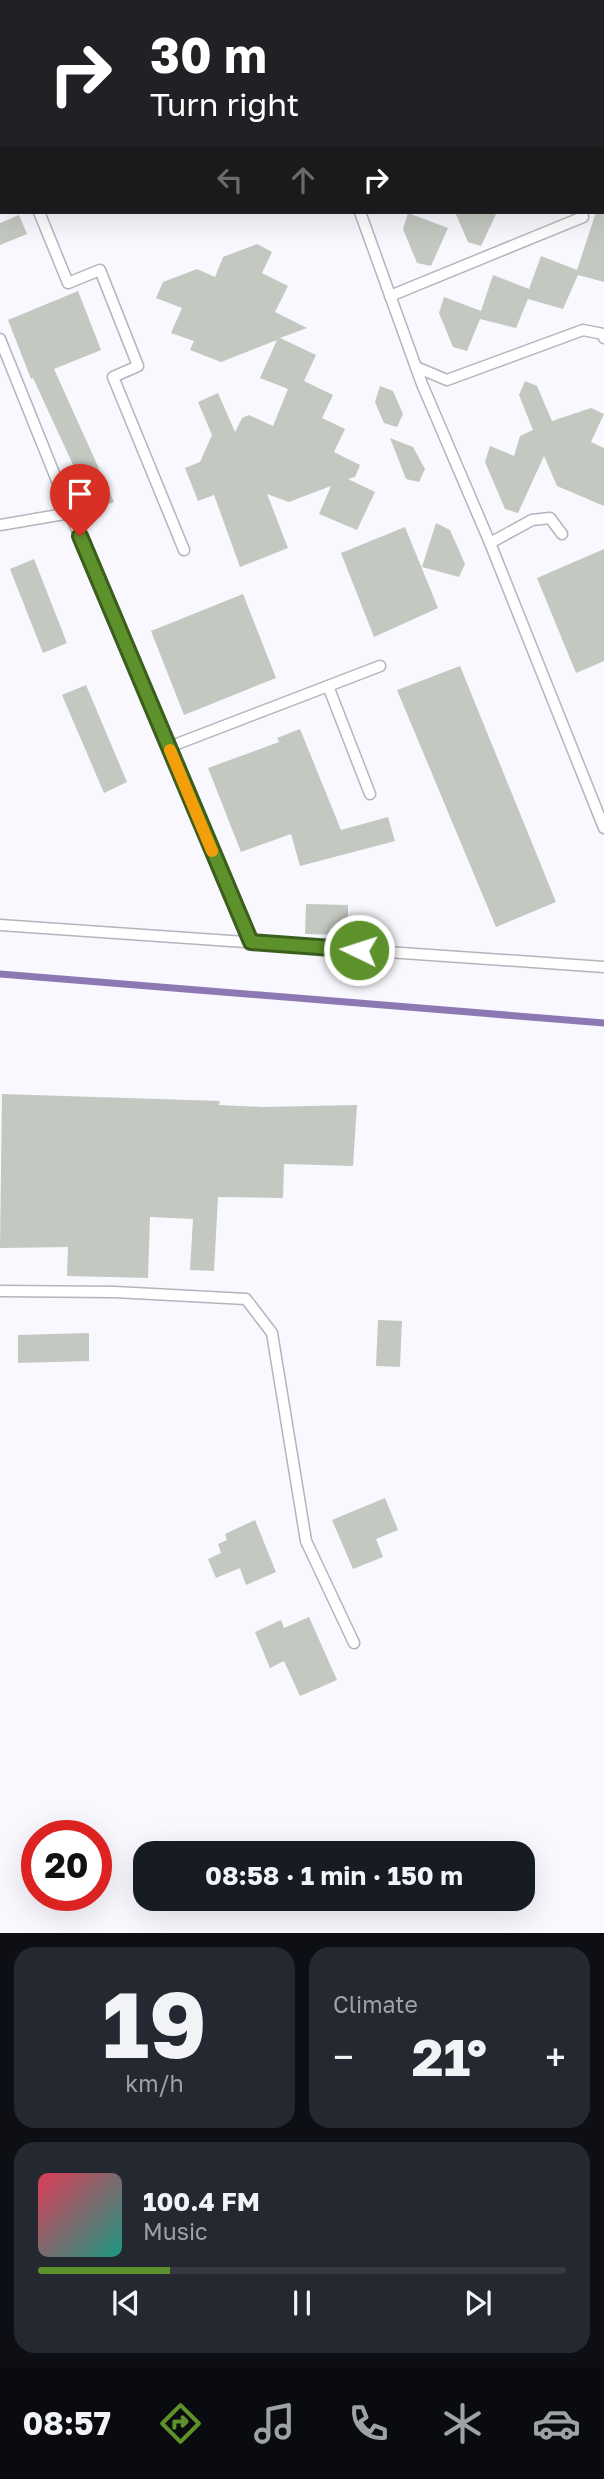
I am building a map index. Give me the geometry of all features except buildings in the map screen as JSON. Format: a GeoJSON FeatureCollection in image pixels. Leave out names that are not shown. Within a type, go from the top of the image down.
{"type":"FeatureCollection","features":[{"type":"Feature","properties":{"kind":"lane"},"geometry":{"type":"LineString","coordinates":[[40,214],[68,283],[100,270],[138,366],[113,377],[184,550]]}},
{"type":"Feature","properties":{"kind":"lane"},"geometry":{"type":"LineString","coordinates":[[361,214],[416,367],[604,828]]}},
{"type":"Feature","properties":{"kind":"lane"},"geometry":{"type":"LineString","coordinates":[[390,296],[583,217]]}},
{"type":"Feature","properties":{"kind":"lane"},"geometry":{"type":"LineString","coordinates":[[416,367],[447,380],[583,330],[603,334],[604,338]]}},
{"type":"Feature","properties":{"kind":"lane"},"geometry":{"type":"LineString","coordinates":[[0,339],[70,513],[251,942]]}},
{"type":"Feature","properties":{"kind":"lane"},"geometry":{"type":"LineString","coordinates":[[0,525],[70,513]]}},
{"type":"Feature","properties":{"kind":"lane"},"geometry":{"type":"LineString","coordinates":[[490,543],[532,520],[550,518],[562,534]]}},
{"type":"Feature","properties":{"kind":"lane"},"geometry":{"type":"LineString","coordinates":[[169,747],[380,666]]}},
{"type":"Feature","properties":{"kind":"lane"},"geometry":{"type":"LineString","coordinates":[[328,686],[370,794]]}},
{"type":"Feature","properties":{"kind":"lane"},"geometry":{"type":"LineString","coordinates":[[0,925],[604,967]]}},
{"type":"Feature","properties":{"kind":"lane"},"geometry":{"type":"LineString","coordinates":[[0,1291],[115,1292],[246,1299],[272,1333],[306,1541],[354,1643]]}},
{"type":"Feature","properties":{"kind":"waterway"},"geometry":{"type":"LineString","coordinates":[[0,974],[604,1023]]}},
{"type":"Feature","properties":{"kind":"slow traffic"},"geometry":{"type":"LineString","coordinates":[[170,750],[212,851]]}},
{"type":"Feature","properties":{"kind":"route"},"geometry":{"type":"LineString","coordinates":[[80,536],[251,942],[359,950]]}}]}
